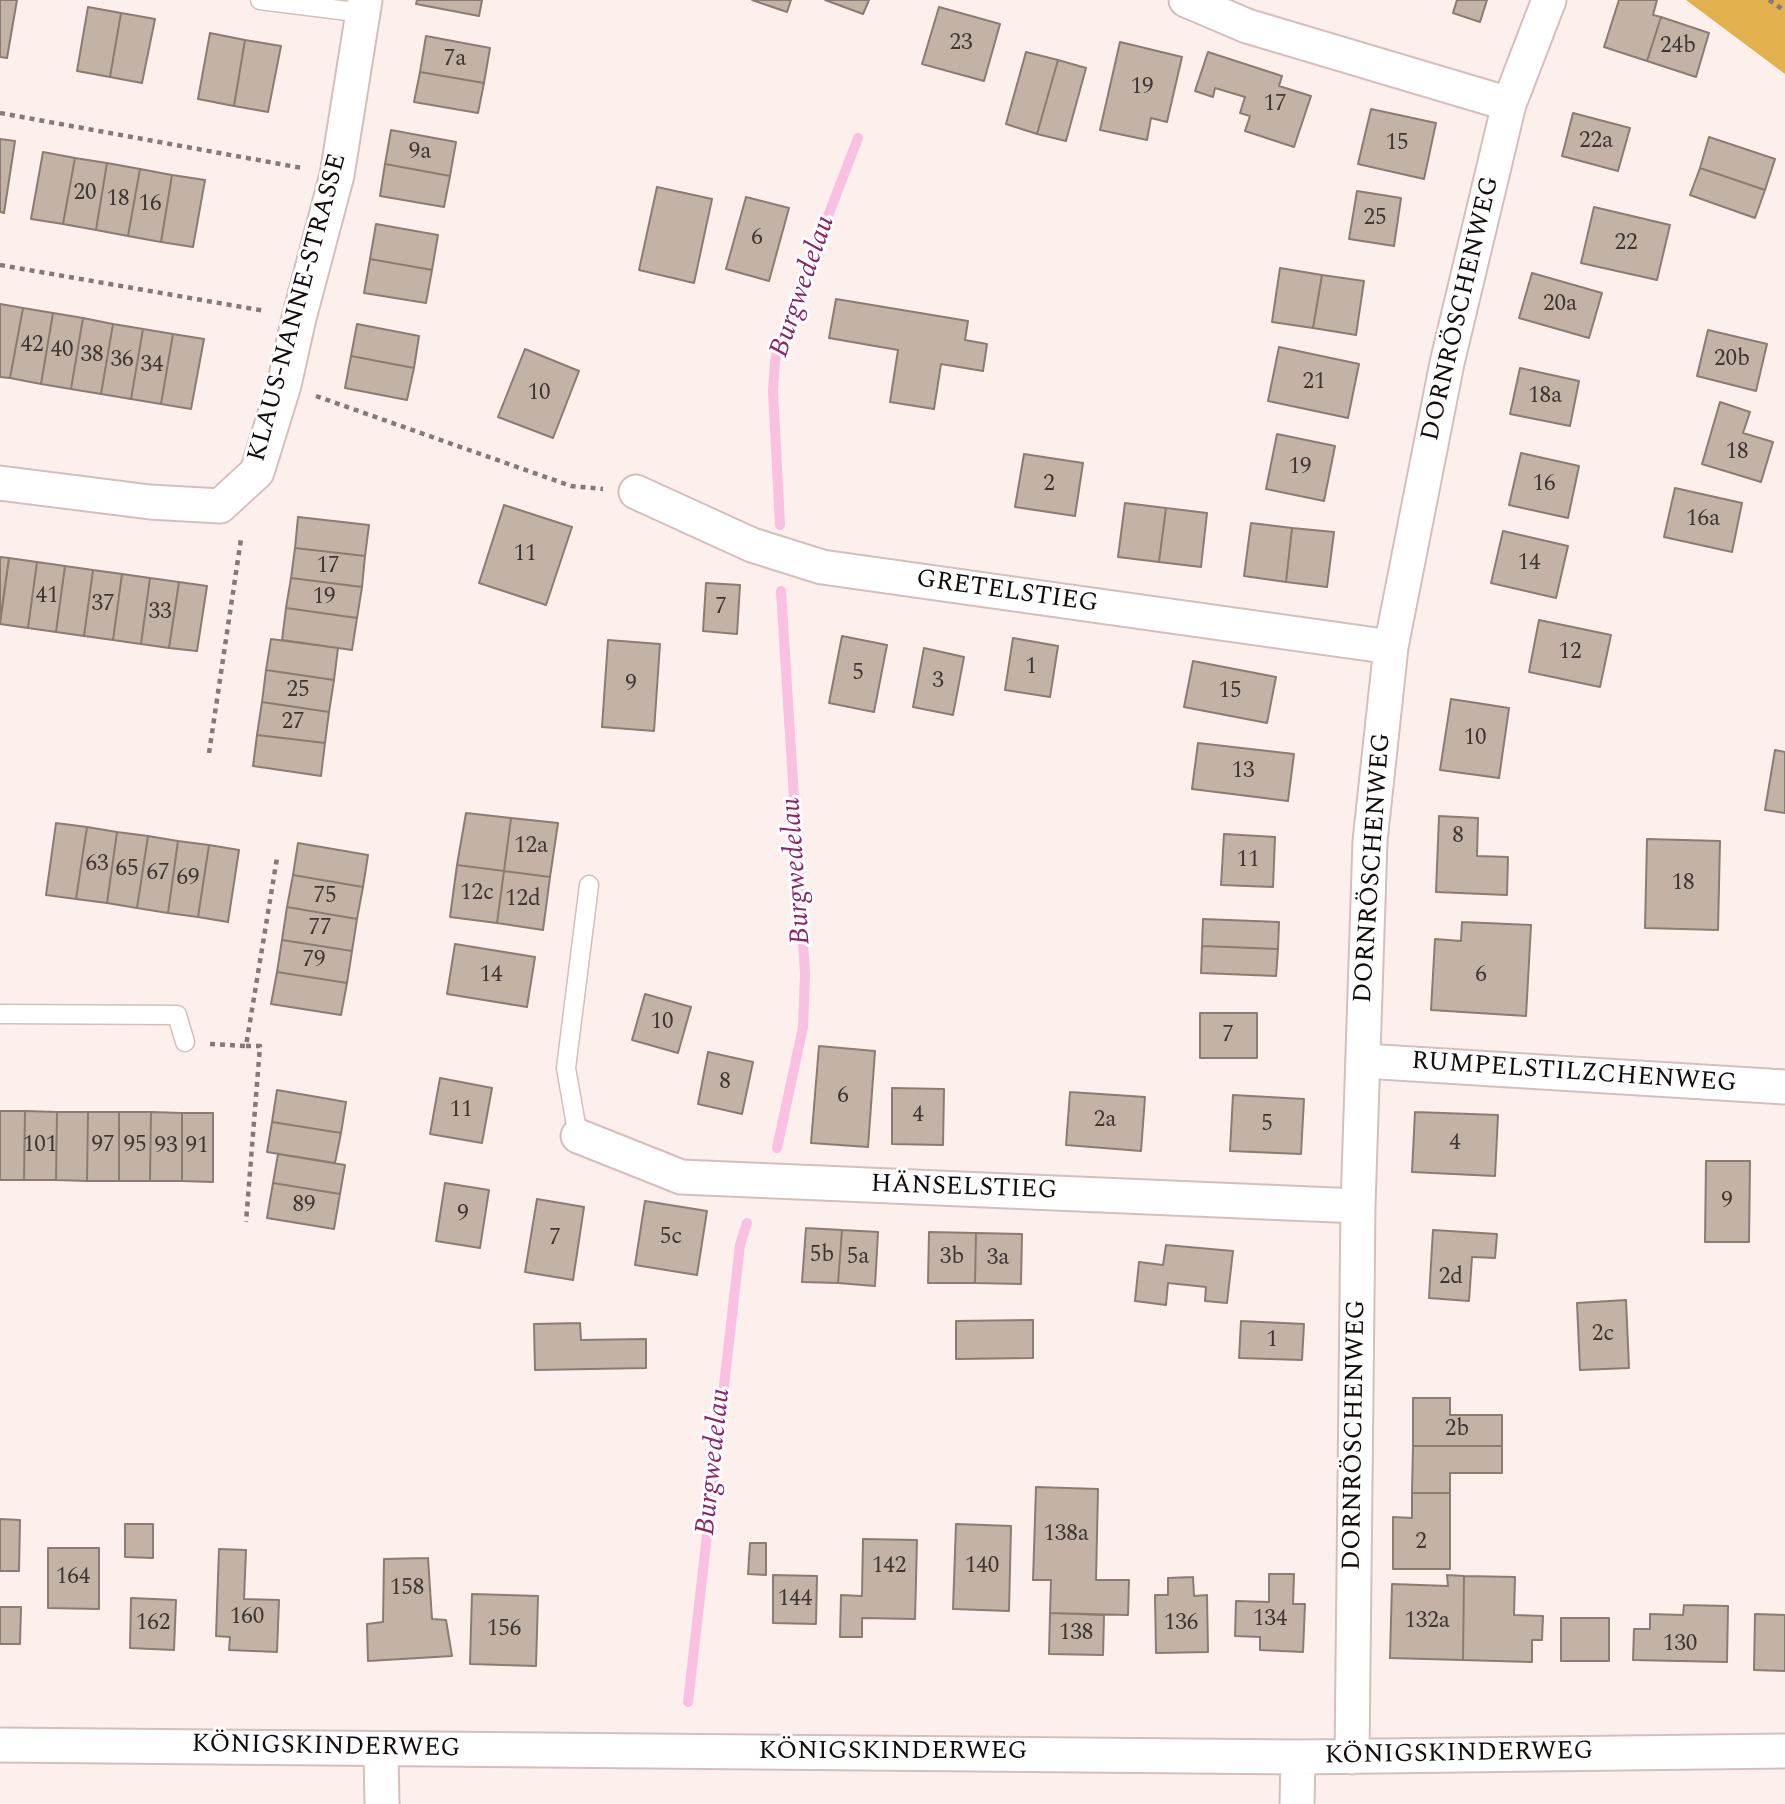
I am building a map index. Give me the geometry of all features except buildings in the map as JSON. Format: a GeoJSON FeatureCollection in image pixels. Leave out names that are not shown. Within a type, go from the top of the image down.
{"type":"FeatureCollection","features":[{"type":"Feature","properties":{"kind":"street"},"geometry":{"type":"LineString","coordinates":[[1186,0],[1248,26],[1509,104]]}},
{"type":"Feature","properties":{"kind":"street","name":"DORNRÖSCHENWEG"},"geometry":{"type":"LineString","coordinates":[[1352,1757],[1358,1206],[1370,841],[1391,647],[1447,363],[1509,104],[1549,0]]}},
{"type":"Feature","properties":{"kind":"street","name":"KLAUS-NANNE-STRASSE"},"geometry":{"type":"LineString","coordinates":[[220,506],[257,472],[284,385],[337,175],[364,6]]}},
{"type":"Feature","properties":{"kind":"street"},"geometry":{"type":"LineString","coordinates":[[0,484],[150,502],[220,506]]}},
{"type":"Feature","properties":{"kind":"street","name":"GRETELSTIEG"},"geometry":{"type":"LineString","coordinates":[[636,492],[752,545],[822,567],[1391,647]]}},
{"type":"Feature","properties":{"kind":"street","name":"RUMPELSTILZCHENWEG"},"geometry":{"type":"LineString","coordinates":[[1363,1060],[1785,1087]]}},
{"type":"Feature","properties":{"kind":"street","name":"HÄNSELSTIEG"},"geometry":{"type":"LineString","coordinates":[[578,1136],[681,1177],[1358,1206]]}},
{"type":"Feature","properties":{"kind":"street","name":"KÖNIGSKINDERWEG"},"geometry":{"type":"LineString","coordinates":[[0,1745],[1298,1757],[1785,1752]]}},
{"type":"Feature","properties":{"kind":"street"},"geometry":{"type":"LineString","coordinates":[[381,1749],[382,1804]]}},
{"type":"Feature","properties":{"kind":"street"},"geometry":{"type":"LineString","coordinates":[[1297,1804],[1298,1757]]}},
{"type":"Feature","properties":{"kind":"lane"},"geometry":{"type":"LineString","coordinates":[[260,0],[364,6]]}},
{"type":"Feature","properties":{"kind":"lane"},"geometry":{"type":"LineString","coordinates":[[578,1136],[566,1068],[589,885]]}},
{"type":"Feature","properties":{"kind":"lane"},"geometry":{"type":"LineString","coordinates":[[0,1014],[177,1015],[185,1042]]}},
{"type":"Feature","properties":{"kind":"path"},"geometry":{"type":"LineString","coordinates":[[1769,0],[1785,12]]}},
{"type":"Feature","properties":{"kind":"path"},"geometry":{"type":"LineString","coordinates":[[0,113],[337,175]]}},
{"type":"Feature","properties":{"kind":"path"},"geometry":{"type":"LineString","coordinates":[[0,265],[299,317]]}},
{"type":"Feature","properties":{"kind":"path"},"geometry":{"type":"LineString","coordinates":[[284,385],[571,486],[636,492]]}},
{"type":"Feature","properties":{"kind":"path"},"geometry":{"type":"LineString","coordinates":[[209,753],[241,539],[220,506]]}},
{"type":"Feature","properties":{"kind":"path"},"geometry":{"type":"LineString","coordinates":[[246,1046],[277,858]]}},
{"type":"Feature","properties":{"kind":"path"},"geometry":{"type":"LineString","coordinates":[[185,1042],[260,1046],[246,1222]]}},
{"type":"Feature","properties":{"kind":"shaded area"},"geometry":{"type":"Polygon","coordinates":[[[1686,0],[1785,0],[1785,74],[1686,0]]]}},
{"type":"Feature","properties":{"kind":"waterway","name":"Burgwedelau"},"geometry":{"type":"LineString","coordinates":[[780,525],[773,391],[775,361],[781,338],[858,138]]}},
{"type":"Feature","properties":{"kind":"waterway","name":"Burgwedelau"},"geometry":{"type":"LineString","coordinates":[[777,1148],[803,1027],[805,974],[781,591]]}},
{"type":"Feature","properties":{"kind":"waterway","name":"Burgwedelau"},"geometry":{"type":"LineString","coordinates":[[688,1702],[740,1245],[747,1223]]}}]}
